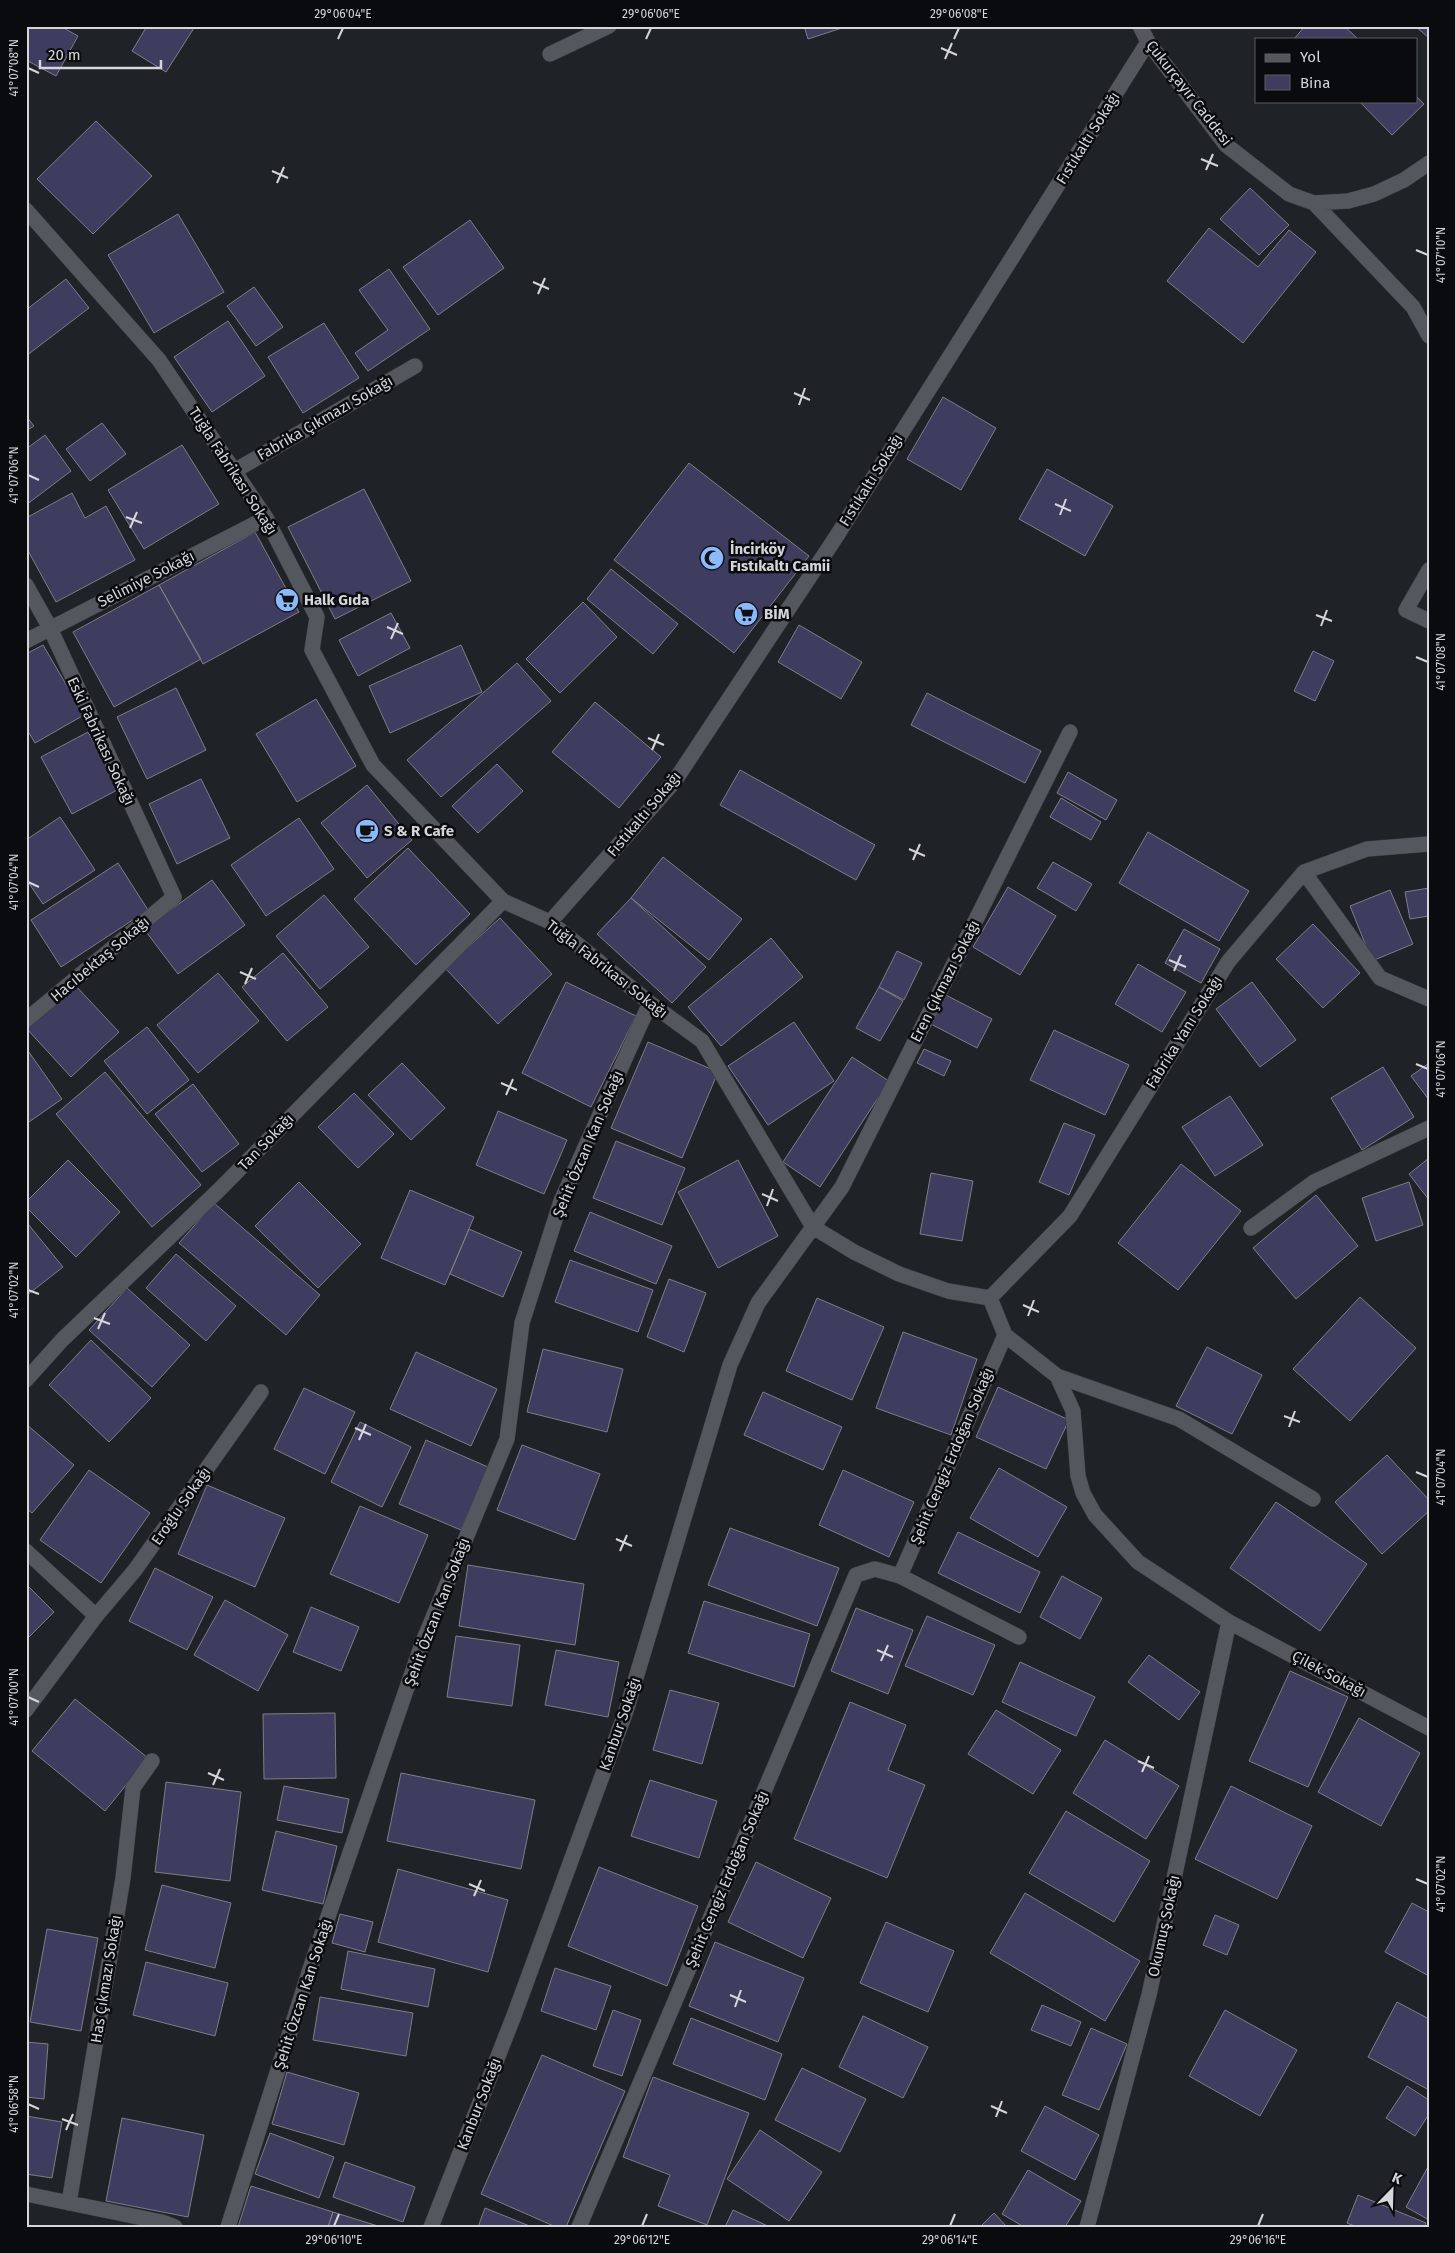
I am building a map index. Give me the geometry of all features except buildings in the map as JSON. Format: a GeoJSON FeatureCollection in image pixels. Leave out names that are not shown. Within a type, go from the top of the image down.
{"type":"FeatureCollection","features":[{"type":"Feature","properties":{"kind":"street"},"geometry":{"type":"LineString","coordinates":[[550,54],[609,26]]}},
{"type":"Feature","properties":{"kind":"street","name":"Çukurçayır Caddesi"},"geometry":{"type":"LineString","coordinates":[[1140,26],[1148,42],[1226,145],[1289,194],[1314,203],[1348,200],[1374,194],[1404,180],[1429,163]]}},
{"type":"Feature","properties":{"kind":"street","name":"Fıstıkaltı Sokağı"},"geometry":{"type":"LineString","coordinates":[[550,922],[674,782],[841,528],[1148,42]]}},
{"type":"Feature","properties":{"kind":"street"},"geometry":{"type":"LineString","coordinates":[[1314,203],[1412,307],[1429,336]]}},
{"type":"Feature","properties":{"kind":"street","name":"Tuğla Fabrikası Sokağı"},"geometry":{"type":"LineString","coordinates":[[26,210],[159,360],[236,470],[266,518],[317,617],[312,650],[373,765],[503,900],[550,922],[650,1004],[702,1041],[814,1228],[854,1252],[900,1274],[948,1291],[990,1298]]}},
{"type":"Feature","properties":{"kind":"street","name":"Fabrika Çıkmazı Sokağı"},"geometry":{"type":"LineString","coordinates":[[236,470],[415,366]]}},
{"type":"Feature","properties":{"kind":"street","name":"Selimiye Sokağı"},"geometry":{"type":"LineString","coordinates":[[26,641],[266,518]]}},
{"type":"Feature","properties":{"kind":"street"},"geometry":{"type":"LineString","coordinates":[[1429,570],[1406,610],[1429,621]]}},
{"type":"Feature","properties":{"kind":"street","name":"Eski Fabrikası Sokağı"},"geometry":{"type":"LineString","coordinates":[[26,586],[50,628],[174,897]]}},
{"type":"Feature","properties":{"kind":"street","name":"Eren Çıkmazı Sokağı"},"geometry":{"type":"LineString","coordinates":[[814,1228],[842,1187],[1070,732]]}},
{"type":"Feature","properties":{"kind":"street","name":"Fabrika Yanı Sokağı"},"geometry":{"type":"LineString","coordinates":[[990,1298],[1070,1216],[1228,962],[1304,872],[1367,849],[1429,844]]}},
{"type":"Feature","properties":{"kind":"street"},"geometry":{"type":"LineString","coordinates":[[1304,872],[1380,978],[1429,999]]}},
{"type":"Feature","properties":{"kind":"street","name":"Hacıbektaş Sokağı"},"geometry":{"type":"LineString","coordinates":[[26,1020],[174,897]]}},
{"type":"Feature","properties":{"kind":"street","name":"Tan Sokağı"},"geometry":{"type":"LineString","coordinates":[[26,1380],[62,1340],[220,1189],[503,900]]}},
{"type":"Feature","properties":{"kind":"street","name":"Şehit Özcan Kan Sokağı"},"geometry":{"type":"LineString","coordinates":[[228,2227],[312,1963],[422,1644],[507,1439],[522,1323],[561,1201],[650,1004]]}},
{"type":"Feature","properties":{"kind":"street"},"geometry":{"type":"LineString","coordinates":[[1251,1228],[1314,1182],[1429,1128]]}},
{"type":"Feature","properties":{"kind":"street","name":"Kanbur Sokağı"},"geometry":{"type":"LineString","coordinates":[[431,2227],[515,2013],[626,1711],[730,1365],[758,1303],[814,1228]]}},
{"type":"Feature","properties":{"kind":"street"},"geometry":{"type":"LineString","coordinates":[[990,1298],[1005,1335],[1057,1376],[1179,1419],[1313,1499]]}},
{"type":"Feature","properties":{"kind":"street","name":"Şehit Cengiz Erdoğan Sokağı"},"geometry":{"type":"LineString","coordinates":[[900,1576],[1005,1335]]}},
{"type":"Feature","properties":{"kind":"street","name":"Çilek Sokağı"},"geometry":{"type":"LineString","coordinates":[[1057,1376],[1073,1411],[1078,1476],[1082,1493],[1095,1515],[1138,1562],[1229,1622],[1429,1728]]}},
{"type":"Feature","properties":{"kind":"street","name":"Eroğlu Sokağı"},"geometry":{"type":"LineString","coordinates":[[26,1710],[96,1616],[135,1570],[261,1392]]}},
{"type":"Feature","properties":{"kind":"street"},"geometry":{"type":"LineString","coordinates":[[26,1552],[96,1616]]}},
{"type":"Feature","properties":{"kind":"street","name":"Şehit Cengiz Erdoğan Sokağı"},"geometry":{"type":"LineString","coordinates":[[579,2227],[856,1575],[875,1569],[900,1576],[1019,1637]]}},
{"type":"Feature","properties":{"kind":"street","name":"Okumuş Sokağı"},"geometry":{"type":"LineString","coordinates":[[1087,2227],[1148,1995],[1229,1622]]}},
{"type":"Feature","properties":{"kind":"street","name":"Has Çıkmazı Sokağı"},"geometry":{"type":"LineString","coordinates":[[69,2203],[123,1878],[134,1788],[152,1761]]}},
{"type":"Feature","properties":{"kind":"street"},"geometry":{"type":"LineString","coordinates":[[26,2194],[175,2227]]}},
{"type":"Feature","properties":{"kind":"place","name":"İncirköy Fıstıkaltı Camii"},"geometry":{"type":"Point","coordinates":[712,558]}},
{"type":"Feature","properties":{"kind":"place","name":"Halk Gıda"},"geometry":{"type":"Point","coordinates":[287,600]}},
{"type":"Feature","properties":{"kind":"place","name":"BİM"},"geometry":{"type":"Point","coordinates":[746,614]}},
{"type":"Feature","properties":{"kind":"place","name":"S & R Cafe"},"geometry":{"type":"Point","coordinates":[367,831]}}]}
